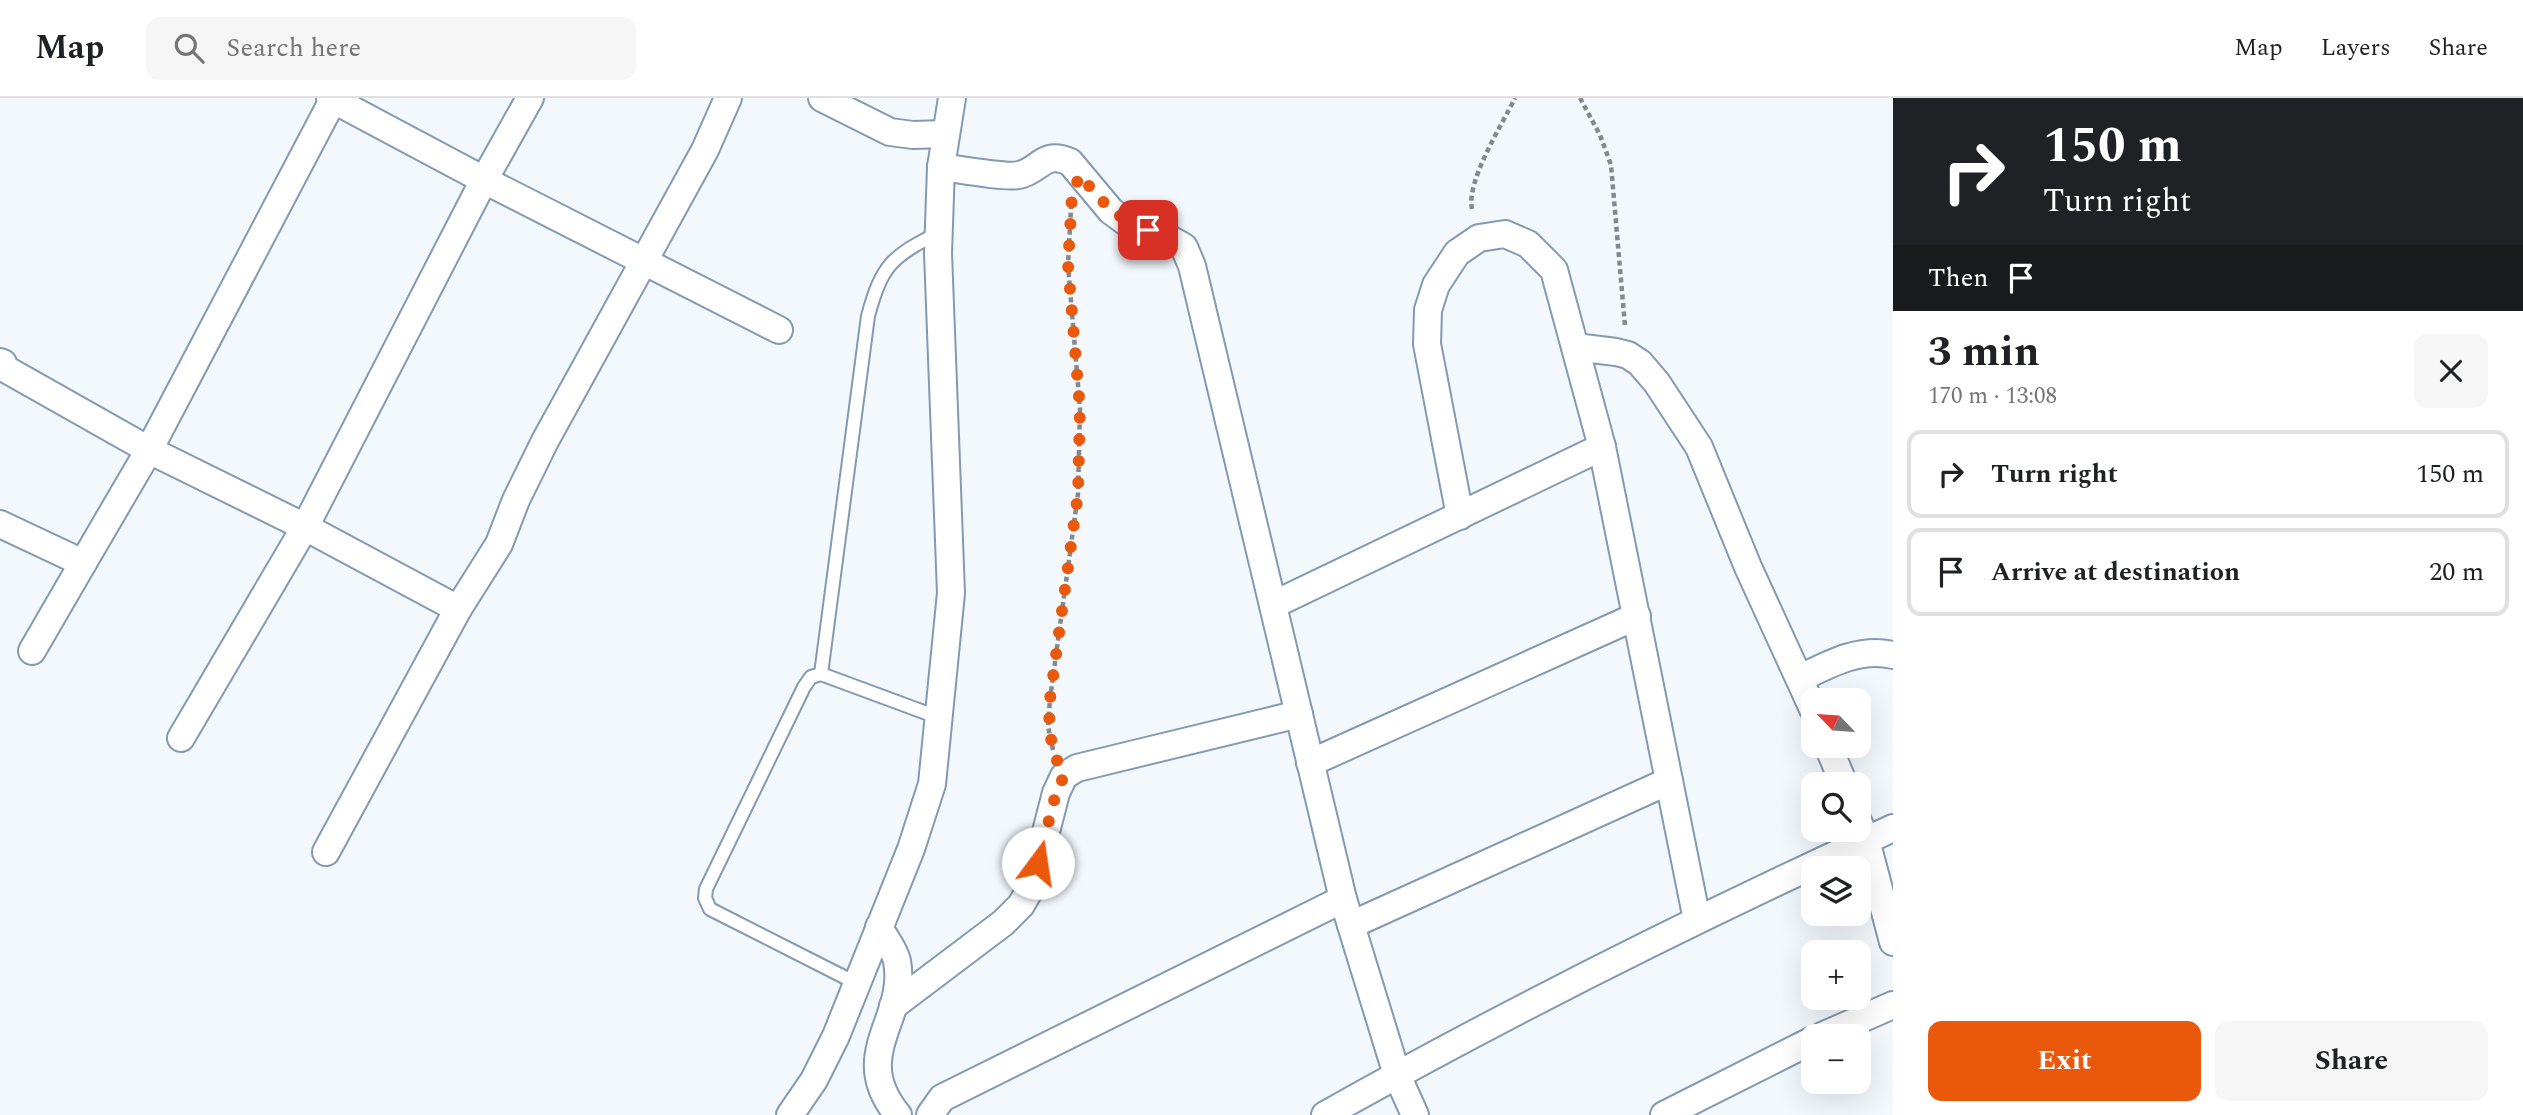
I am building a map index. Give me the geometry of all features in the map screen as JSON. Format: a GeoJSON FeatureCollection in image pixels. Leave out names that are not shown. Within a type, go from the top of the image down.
{"type":"FeatureCollection","features":[{"type":"Feature","properties":{"kind":"street"},"geometry":{"type":"LineString","coordinates":[[181,738],[305,527],[484,180],[530,98]]}},
{"type":"Feature","properties":{"kind":"street"},"geometry":{"type":"LineString","coordinates":[[326,852],[458,609],[499,544],[516,500],[545,441],[705,150],[729,98]]}},
{"type":"Feature","properties":{"kind":"street"},"geometry":{"type":"LineString","coordinates":[[822,98],[890,132],[913,135],[946,134]]}},
{"type":"Feature","properties":{"kind":"street"},"geometry":{"type":"LineString","coordinates":[[790,1115],[814,1080],[836,1036],[911,849],[932,784],[951,593],[938,233],[941,167],[952,98]]}},
{"type":"Feature","properties":{"kind":"street"},"geometry":{"type":"LineString","coordinates":[[32,651],[149,450],[333,99],[484,180],[779,330]]}},
{"type":"Feature","properties":{"kind":"street"},"geometry":{"type":"LineString","coordinates":[[941,167],[1017,176],[1052,157],[1070,162],[1111,211],[1126,222],[1184,247],[1192,266],[1343,899],[1397,1075],[1415,1115]]}},
{"type":"Feature","properties":{"kind":"street"},"geometry":{"type":"LineString","coordinates":[[1460,516],[1427,344],[1428,310],[1436,285],[1457,253],[1479,237],[1505,234],[1528,244],[1554,270],[1602,447],[1697,920]]}},
{"type":"Feature","properties":{"kind":"street"},"geometry":{"type":"LineString","coordinates":[[1575,347],[1628,355],[1640,363],[1657,383],[1699,447],[1748,567],[1805,688]]}},
{"type":"Feature","properties":{"kind":"street"},"geometry":{"type":"LineString","coordinates":[[0,362],[3,363],[2,367],[149,450],[305,527],[458,609]]}},
{"type":"Feature","properties":{"kind":"street"},"geometry":{"type":"LineString","coordinates":[[1273,605],[1602,447]]}},
{"type":"Feature","properties":{"kind":"street"},"geometry":{"type":"LineString","coordinates":[[0,524],[83,563]]}},
{"type":"Feature","properties":{"kind":"street"},"geometry":{"type":"LineString","coordinates":[[1310,763],[1637,617]]}},
{"type":"Feature","properties":{"kind":"street"},"geometry":{"type":"LineString","coordinates":[[1801,678],[1832,662],[1860,654],[1893,654]]}},
{"type":"Feature","properties":{"kind":"street"},"geometry":{"type":"LineString","coordinates":[[893,1006],[1003,923],[1021,905],[1032,886],[1056,793],[1064,776],[1077,768],[1299,714]]}},
{"type":"Feature","properties":{"kind":"street"},"geometry":{"type":"LineString","coordinates":[[1350,925],[1670,781]]}},
{"type":"Feature","properties":{"kind":"street"},"geometry":{"type":"LineString","coordinates":[[1871,829],[1893,828]]}},
{"type":"Feature","properties":{"kind":"street"},"geometry":{"type":"LineString","coordinates":[[1325,1115],[1840,842]]}},
{"type":"Feature","properties":{"kind":"street"},"geometry":{"type":"LineString","coordinates":[[1865,842],[1893,942]]}},
{"type":"Feature","properties":{"kind":"street"},"geometry":{"type":"LineString","coordinates":[[930,1115],[942,1098],[1343,899]]}},
{"type":"Feature","properties":{"kind":"street"},"geometry":{"type":"LineString","coordinates":[[879,928],[897,958],[898,976],[893,1006],[879,1048],[877,1075],[883,1095],[898,1115]]}},
{"type":"Feature","properties":{"kind":"street"},"geometry":{"type":"LineString","coordinates":[[1849,1024],[1893,1005]]}},
{"type":"Feature","properties":{"kind":"street"},"geometry":{"type":"LineString","coordinates":[[1664,1115],[1801,1046]]}},
{"type":"Feature","properties":{"kind":"lane"},"geometry":{"type":"LineString","coordinates":[[821,674],[868,316],[876,287],[890,263],[904,250],[938,233]]}},
{"type":"Feature","properties":{"kind":"lane"},"geometry":{"type":"LineString","coordinates":[[856,983],[710,909],[705,898],[706,889],[811,677],[821,674],[940,718]]}},
{"type":"Feature","properties":{"kind":"path"},"geometry":{"type":"LineString","coordinates":[[1479,237],[1470,201],[1473,185],[1515,98]]}},
{"type":"Feature","properties":{"kind":"path"},"geometry":{"type":"LineString","coordinates":[[1580,98],[1601,135],[1611,165],[1628,355]]}},
{"type":"Feature","properties":{"kind":"path"},"geometry":{"type":"LineString","coordinates":[[1064,776],[1054,755],[1048,726],[1078,494],[1080,409],[1068,265],[1072,195],[1080,175]]}},
{"type":"Feature","properties":{"kind":"route"},"geometry":{"type":"LineString","coordinates":[[1038,863],[1056,793],[1064,776],[1054,755],[1048,726],[1078,494],[1080,409],[1068,265],[1072,195],[1080,175],[1111,211],[1126,222],[1148,230]]}}]}
